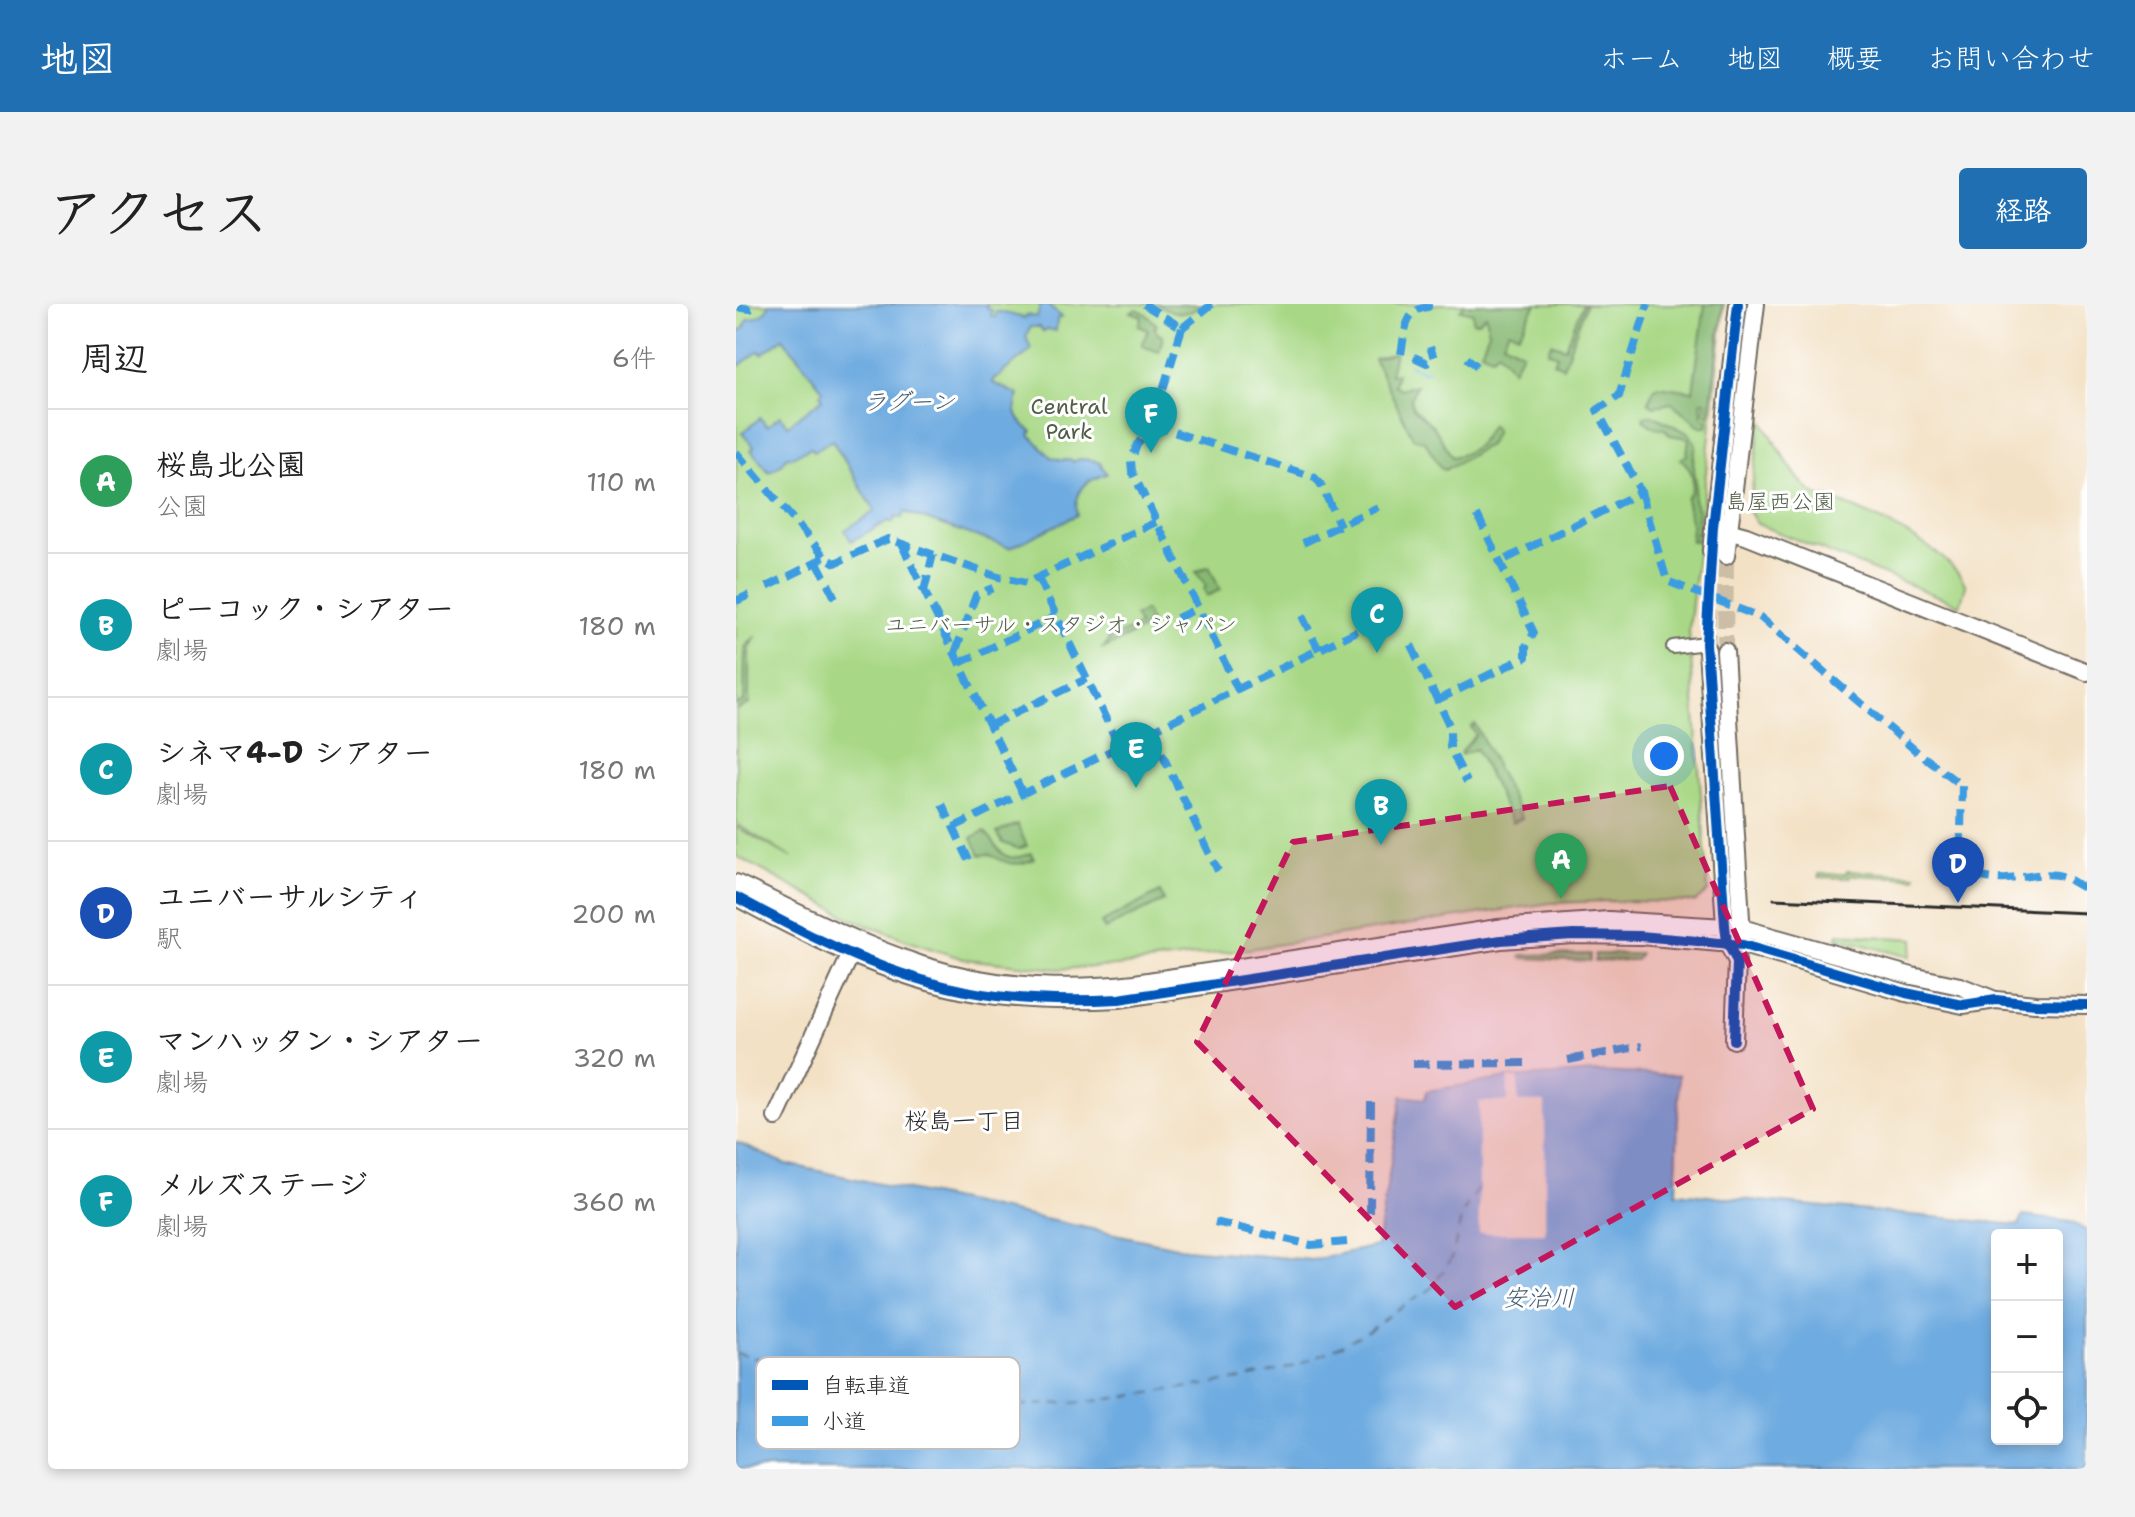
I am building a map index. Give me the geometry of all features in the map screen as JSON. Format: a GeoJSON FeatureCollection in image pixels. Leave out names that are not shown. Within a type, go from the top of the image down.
{"type":"FeatureCollection","features":[{"type":"Feature","properties":{"kind":"street"},"geometry":{"type":"LineString","coordinates":[[1719,553],[1738,304]]}},
{"type":"Feature","properties":{"kind":"street"},"geometry":{"type":"LineString","coordinates":[[1721,529],[1756,304]]}},
{"type":"Feature","properties":{"kind":"street"},"geometry":{"type":"LineString","coordinates":[[1721,529],[2087,672]]}},
{"type":"Feature","properties":{"kind":"street"},"geometry":{"type":"LineString","coordinates":[[1673,647],[1707,646],[1735,940]]}},
{"type":"Feature","properties":{"kind":"street"},"geometry":{"type":"LineString","coordinates":[[1725,651],[1735,940],[1734,1040]]}},
{"type":"Feature","properties":{"kind":"street"},"geometry":{"type":"LineString","coordinates":[[736,883],[854,946]]}},
{"type":"Feature","properties":{"kind":"street"},"geometry":{"type":"LineString","coordinates":[[736,897],[854,946],[963,975],[1020,984],[1074,987],[1135,983],[1539,924],[1609,920],[1735,940],[1912,976],[1960,986],[1996,1000],[2087,1005]]}},
{"type":"Feature","properties":{"kind":"street"},"geometry":{"type":"LineString","coordinates":[[776,1117],[854,946]]}},
{"type":"Feature","properties":{"kind":"highlighted area"},"geometry":{"type":"Polygon","coordinates":[[[1670,786],[1813,1109],[1455,1307],[1197,1042],[1293,842],[1670,786]]]}},
{"type":"Feature","properties":{"kind":"green space","name":"ユニバーサル・スタジオ・ジャパン"},"geometry":{"type":"Polygon","coordinates":[[[736,304],[1724,304],[1689,631],[1708,891],[1695,902],[1550,903],[1249,949],[1117,966],[1057,969],[964,959],[907,941],[848,917],[736,856],[736,827],[792,858],[736,824],[736,304]]]}},
{"type":"Feature","properties":{"kind":"green space"},"geometry":{"type":"Polygon","coordinates":[[[1157,304],[1201,304],[1191,311],[1180,313],[1157,304]]]}},
{"type":"Feature","properties":{"kind":"green space"},"geometry":{"type":"Polygon","coordinates":[[[1465,304],[1536,304],[1519,334],[1509,330],[1503,342],[1522,352],[1513,370],[1498,351],[1492,356],[1481,351],[1489,332],[1486,315],[1473,322],[1473,313],[1460,310],[1465,304]]]}},
{"type":"Feature","properties":{"kind":"green space"},"geometry":{"type":"Polygon","coordinates":[[[1583,304],[1586,304],[1563,367],[1554,363],[1557,355],[1548,351],[1551,343],[1565,348],[1583,304]]]}},
{"type":"Feature","properties":{"kind":"green space"},"geometry":{"type":"Polygon","coordinates":[[[1705,304],[1723,304],[1709,416],[1704,413],[1705,401],[1701,401],[1702,417],[1708,420],[1707,427],[1701,427],[1672,403],[1654,406],[1648,402],[1658,386],[1693,391],[1705,304]]]}},
{"type":"Feature","properties":{"kind":"green space"},"geometry":{"type":"Polygon","coordinates":[[[1137,309],[1157,325],[1154,328],[1163,336],[1159,352],[1142,346],[1148,330],[1139,326],[1142,316],[1131,312],[1137,309]]]}},
{"type":"Feature","properties":{"kind":"green space"},"geometry":{"type":"Polygon","coordinates":[[[1395,353],[1390,374],[1397,374],[1394,385],[1401,389],[1416,385],[1411,398],[1413,408],[1434,427],[1452,457],[1476,446],[1491,425],[1496,431],[1488,445],[1445,470],[1441,468],[1425,441],[1413,438],[1374,359],[1395,353]]]}},
{"type":"Feature","properties":{"kind":"green space"},"geometry":{"type":"Polygon","coordinates":[[[1652,415],[1690,434],[1696,445],[1693,462],[1696,482],[1694,499],[1698,511],[1695,541],[1691,541],[1686,499],[1692,489],[1692,478],[1689,468],[1681,459],[1687,455],[1689,438],[1670,435],[1665,429],[1643,420],[1652,415]]]}},
{"type":"Feature","properties":{"kind":"green space","name":"島屋西公園"},"geometry":{"type":"Polygon","coordinates":[[[1761,418],[1793,471],[1808,489],[1887,523],[1943,558],[1966,586],[1960,605],[1757,524],[1749,511],[1761,418]]]}},
{"type":"Feature","properties":{"kind":"green space"},"geometry":{"type":"Polygon","coordinates":[[[1209,566],[1220,590],[1207,596],[1206,586],[1196,572],[1209,566]]]}},
{"type":"Feature","properties":{"kind":"green space"},"geometry":{"type":"Polygon","coordinates":[[[1145,611],[1149,626],[1101,650],[1109,642],[1108,639],[1139,626],[1135,616],[1145,611]]]}},
{"type":"Feature","properties":{"kind":"green space"},"geometry":{"type":"Polygon","coordinates":[[[756,636],[749,648],[749,704],[736,710],[736,705],[744,701],[745,647],[756,636]]]}},
{"type":"Feature","properties":{"kind":"green space"},"geometry":{"type":"Polygon","coordinates":[[[1475,724],[1522,818],[1512,823],[1476,749],[1460,753],[1476,735],[1471,727],[1475,724]]]}},
{"type":"Feature","properties":{"kind":"green space"},"geometry":{"type":"Polygon","coordinates":[[[1017,824],[1027,846],[1018,849],[1003,843],[997,833],[1017,824]]]}},
{"type":"Feature","properties":{"kind":"green space"},"geometry":{"type":"Polygon","coordinates":[[[984,831],[1007,856],[1013,858],[1031,853],[1034,859],[1016,864],[989,854],[980,855],[972,838],[984,831]]]}},
{"type":"Feature","properties":{"kind":"green space"},"geometry":{"type":"Polygon","coordinates":[[[1847,871],[1916,875],[1915,878],[1819,877],[1819,874],[1847,874],[1847,871]]]}},
{"type":"Feature","properties":{"kind":"green space"},"geometry":{"type":"Polygon","coordinates":[[[1160,892],[1164,901],[1105,929],[1101,923],[1160,892]]]}},
{"type":"Feature","properties":{"kind":"green space"},"geometry":{"type":"Polygon","coordinates":[[[1838,934],[1914,939],[1910,957],[1837,938],[1838,934]]]}},
{"type":"Feature","properties":{"kind":"green space"},"geometry":{"type":"Polygon","coordinates":[[[1590,954],[1590,961],[1521,958],[1521,955],[1590,954]]]}},
{"type":"Feature","properties":{"kind":"green space"},"geometry":{"type":"Polygon","coordinates":[[[1595,954],[1640,954],[1636,960],[1595,961],[1595,954]]]}},
{"type":"Feature","properties":{"kind":"water","name":"ラグーン"},"geometry":{"type":"Polygon","coordinates":[[[770,304],[986,304],[992,310],[991,316],[995,317],[996,311],[1025,318],[1026,315],[1037,317],[1040,306],[1046,304],[1062,317],[1057,319],[1056,331],[1048,329],[1043,332],[1040,327],[1030,327],[1026,337],[1031,349],[994,378],[993,383],[1019,395],[1017,416],[1051,457],[1073,462],[1093,460],[1100,463],[1107,474],[1092,479],[1082,488],[1077,500],[1077,515],[1010,548],[905,512],[902,518],[896,516],[893,523],[888,521],[851,541],[845,530],[875,511],[832,440],[814,451],[811,447],[792,457],[787,456],[781,465],[769,472],[742,433],[760,418],[767,426],[780,416],[788,425],[823,398],[820,394],[823,390],[783,338],[736,368],[736,333],[744,328],[748,319],[761,315],[770,304]]]}},
{"type":"Feature","properties":{"kind":"water","name":"安治川"},"geometry":{"type":"Polygon","coordinates":[[[1594,1072],[1679,1075],[1676,1193],[2019,1225],[2023,1216],[2071,1222],[2087,1231],[2087,1469],[736,1469],[736,1142],[786,1164],[1186,1249],[1312,1260],[1377,1246],[1402,1096],[1425,1099],[1427,1091],[1508,1078],[1594,1072]]]}},
{"type":"Feature","properties":{"kind":"pier"},"geometry":{"type":"Polygon","coordinates":[[[1508,1078],[1518,1078],[1518,1102],[1545,1102],[1545,1233],[1479,1233],[1479,1102],[1508,1102],[1508,1078]]]}},
{"type":"Feature","properties":{"kind":"waterway"},"geometry":{"type":"LineString","coordinates":[[1410,365],[1427,371]]}},
{"type":"Feature","properties":{"kind":"ferry route"},"geometry":{"type":"LineString","coordinates":[[1020,1406],[1088,1402],[1244,1379],[1295,1366],[1338,1347],[1370,1330],[1431,1289],[1452,1258],[1462,1214],[1479,1187]]}},
{"type":"Feature","properties":{"kind":"ferry route"},"geometry":{"type":"LineString","coordinates":[[736,1353],[756,1358]]}},
{"type":"Feature","properties":{"kind":"tunnel"},"geometry":{"type":"LineString","coordinates":[[1707,649],[1711,551]]}},
{"type":"Feature","properties":{"kind":"tunnel"},"geometry":{"type":"LineString","coordinates":[[1725,651],[1726,556]]}},
{"type":"Feature","properties":{"kind":"railway"},"geometry":{"type":"LineString","coordinates":[[1774,899],[2087,913]]}},
{"type":"Feature","properties":{"kind":"marked path"},"geometry":{"type":"LineString","coordinates":[[736,307],[750,309],[758,304]]}},
{"type":"Feature","properties":{"kind":"marked path"},"geometry":{"type":"LineString","coordinates":[[1144,304],[1182,328]]}},
{"type":"Feature","properties":{"kind":"marked path"},"geometry":{"type":"LineString","coordinates":[[1182,328],[1212,304]]}},
{"type":"Feature","properties":{"kind":"marked path"},"geometry":{"type":"LineString","coordinates":[[1401,354],[1410,317],[1414,312],[1428,307],[1428,304]]}},
{"type":"Feature","properties":{"kind":"marked path"},"geometry":{"type":"LineString","coordinates":[[1506,559],[1641,492],[1597,410],[1619,396],[1648,304]]}},
{"type":"Feature","properties":{"kind":"marked path"},"geometry":{"type":"LineString","coordinates":[[1182,328],[1152,425],[1137,445],[1131,461],[1132,471],[1238,690]]}},
{"type":"Feature","properties":{"kind":"marked path"},"geometry":{"type":"LineString","coordinates":[[1414,357],[1427,363],[1434,358],[1430,347]]}},
{"type":"Feature","properties":{"kind":"marked path"},"geometry":{"type":"LineString","coordinates":[[1467,358],[1477,366]]}},
{"type":"Feature","properties":{"kind":"marked path"},"geometry":{"type":"LineString","coordinates":[[1152,425],[1314,477],[1320,483],[1340,526]]}},
{"type":"Feature","properties":{"kind":"marked path"},"geometry":{"type":"LineString","coordinates":[[736,452],[824,556],[835,563],[888,539],[998,577],[1026,583],[1156,522]]}},
{"type":"Feature","properties":{"kind":"marked path"},"geometry":{"type":"LineString","coordinates":[[1641,492],[1667,581],[1760,617],[1916,751],[1962,786],[1960,878]]}},
{"type":"Feature","properties":{"kind":"marked path"},"geometry":{"type":"LineString","coordinates":[[1303,543],[1378,507]]}},
{"type":"Feature","properties":{"kind":"marked path"},"geometry":{"type":"LineString","coordinates":[[1437,700],[1526,657],[1526,646],[1534,633],[1474,508]]}},
{"type":"Feature","properties":{"kind":"marked path"},"geometry":{"type":"LineString","coordinates":[[901,543],[1023,794]]}},
{"type":"Feature","properties":{"kind":"marked path"},"geometry":{"type":"LineString","coordinates":[[924,591],[933,554]]}},
{"type":"Feature","properties":{"kind":"marked path"},"geometry":{"type":"LineString","coordinates":[[767,587],[824,556]]}},
{"type":"Feature","properties":{"kind":"marked path"},"geometry":{"type":"LineString","coordinates":[[817,562],[836,600]]}},
{"type":"Feature","properties":{"kind":"marked path"},"geometry":{"type":"LineString","coordinates":[[1038,578],[1119,746]]}},
{"type":"Feature","properties":{"kind":"marked path"},"geometry":{"type":"LineString","coordinates":[[955,653],[976,595],[993,588]]}},
{"type":"Feature","properties":{"kind":"marked path"},"geometry":{"type":"LineString","coordinates":[[736,601],[749,595]]}},
{"type":"Feature","properties":{"kind":"marked path"},"geometry":{"type":"LineString","coordinates":[[1177,618],[1198,608]]}},
{"type":"Feature","properties":{"kind":"marked path"},"geometry":{"type":"LineString","coordinates":[[960,663],[1056,616]]}},
{"type":"Feature","properties":{"kind":"marked path"},"geometry":{"type":"LineString","coordinates":[[1302,616],[1319,650]]}},
{"type":"Feature","properties":{"kind":"marked path"},"geometry":{"type":"LineString","coordinates":[[954,827],[1359,630]]}},
{"type":"Feature","properties":{"kind":"marked path"},"geometry":{"type":"LineString","coordinates":[[1411,645],[1450,727],[1450,748],[1467,782]]}},
{"type":"Feature","properties":{"kind":"marked path"},"geometry":{"type":"LineString","coordinates":[[990,725],[1086,679]]}},
{"type":"Feature","properties":{"kind":"marked path"},"geometry":{"type":"LineString","coordinates":[[1151,731],[1218,871]]}},
{"type":"Feature","properties":{"kind":"marked path"},"geometry":{"type":"LineString","coordinates":[[942,804],[969,860]]}},
{"type":"Feature","properties":{"kind":"marked path"},"geometry":{"type":"LineString","coordinates":[[1975,876],[2003,879],[2058,875],[2087,889]]}},
{"type":"Feature","properties":{"kind":"marked path"},"geometry":{"type":"LineString","coordinates":[[1568,1060],[1642,1046]]}},
{"type":"Feature","properties":{"kind":"marked path"},"geometry":{"type":"LineString","coordinates":[[1413,1064],[1526,1063]]}},
{"type":"Feature","properties":{"kind":"marked path"},"geometry":{"type":"LineString","coordinates":[[1370,1213],[1371,1102]]}},
{"type":"Feature","properties":{"kind":"marked path"},"geometry":{"type":"LineString","coordinates":[[1215,1222],[1311,1245],[1347,1242]]}},
{"type":"Feature","properties":{"kind":"cycle path"},"geometry":{"type":"LineString","coordinates":[[1734,1040],[1737,961],[1727,943],[1725,925],[1706,643],[1713,527],[1738,304]]}},
{"type":"Feature","properties":{"kind":"cycle path"},"geometry":{"type":"LineString","coordinates":[[736,897],[862,959],[929,982],[1012,998],[1119,999],[1501,940],[1573,935],[1640,936],[1743,945],[1906,993],[1963,1005],[1996,1000],[2087,1005]]}},
{"type":"Feature","properties":{"kind":"place","name":"メルズステージ"},"geometry":{"type":"Point","coordinates":[1151,453]}},
{"type":"Feature","properties":{"kind":"place","name":"シネマ4-D シアター"},"geometry":{"type":"Point","coordinates":[1377,653]}},
{"type":"Feature","properties":{"kind":"place","name":"マンハッタン・シアター"},"geometry":{"type":"Point","coordinates":[1136,788]}},
{"type":"Feature","properties":{"kind":"place","name":"ピーコック・シアター"},"geometry":{"type":"Point","coordinates":[1381,845]}},
{"type":"Feature","properties":{"kind":"place","name":"桜島北公園"},"geometry":{"type":"Point","coordinates":[1561,899]}},
{"type":"Feature","properties":{"kind":"place","name":"ユニバーサルシティ"},"geometry":{"type":"Point","coordinates":[1958,903]}},
{"type":"Feature","properties":{"kind":"district","name":"桜島一丁目"},"geometry":{"type":"Point","coordinates":[964,1121]}},
{"type":"Feature","properties":{"kind":"park label","name":"Central Park"},"geometry":{"type":"Point","coordinates":[1069,418]}}]}
